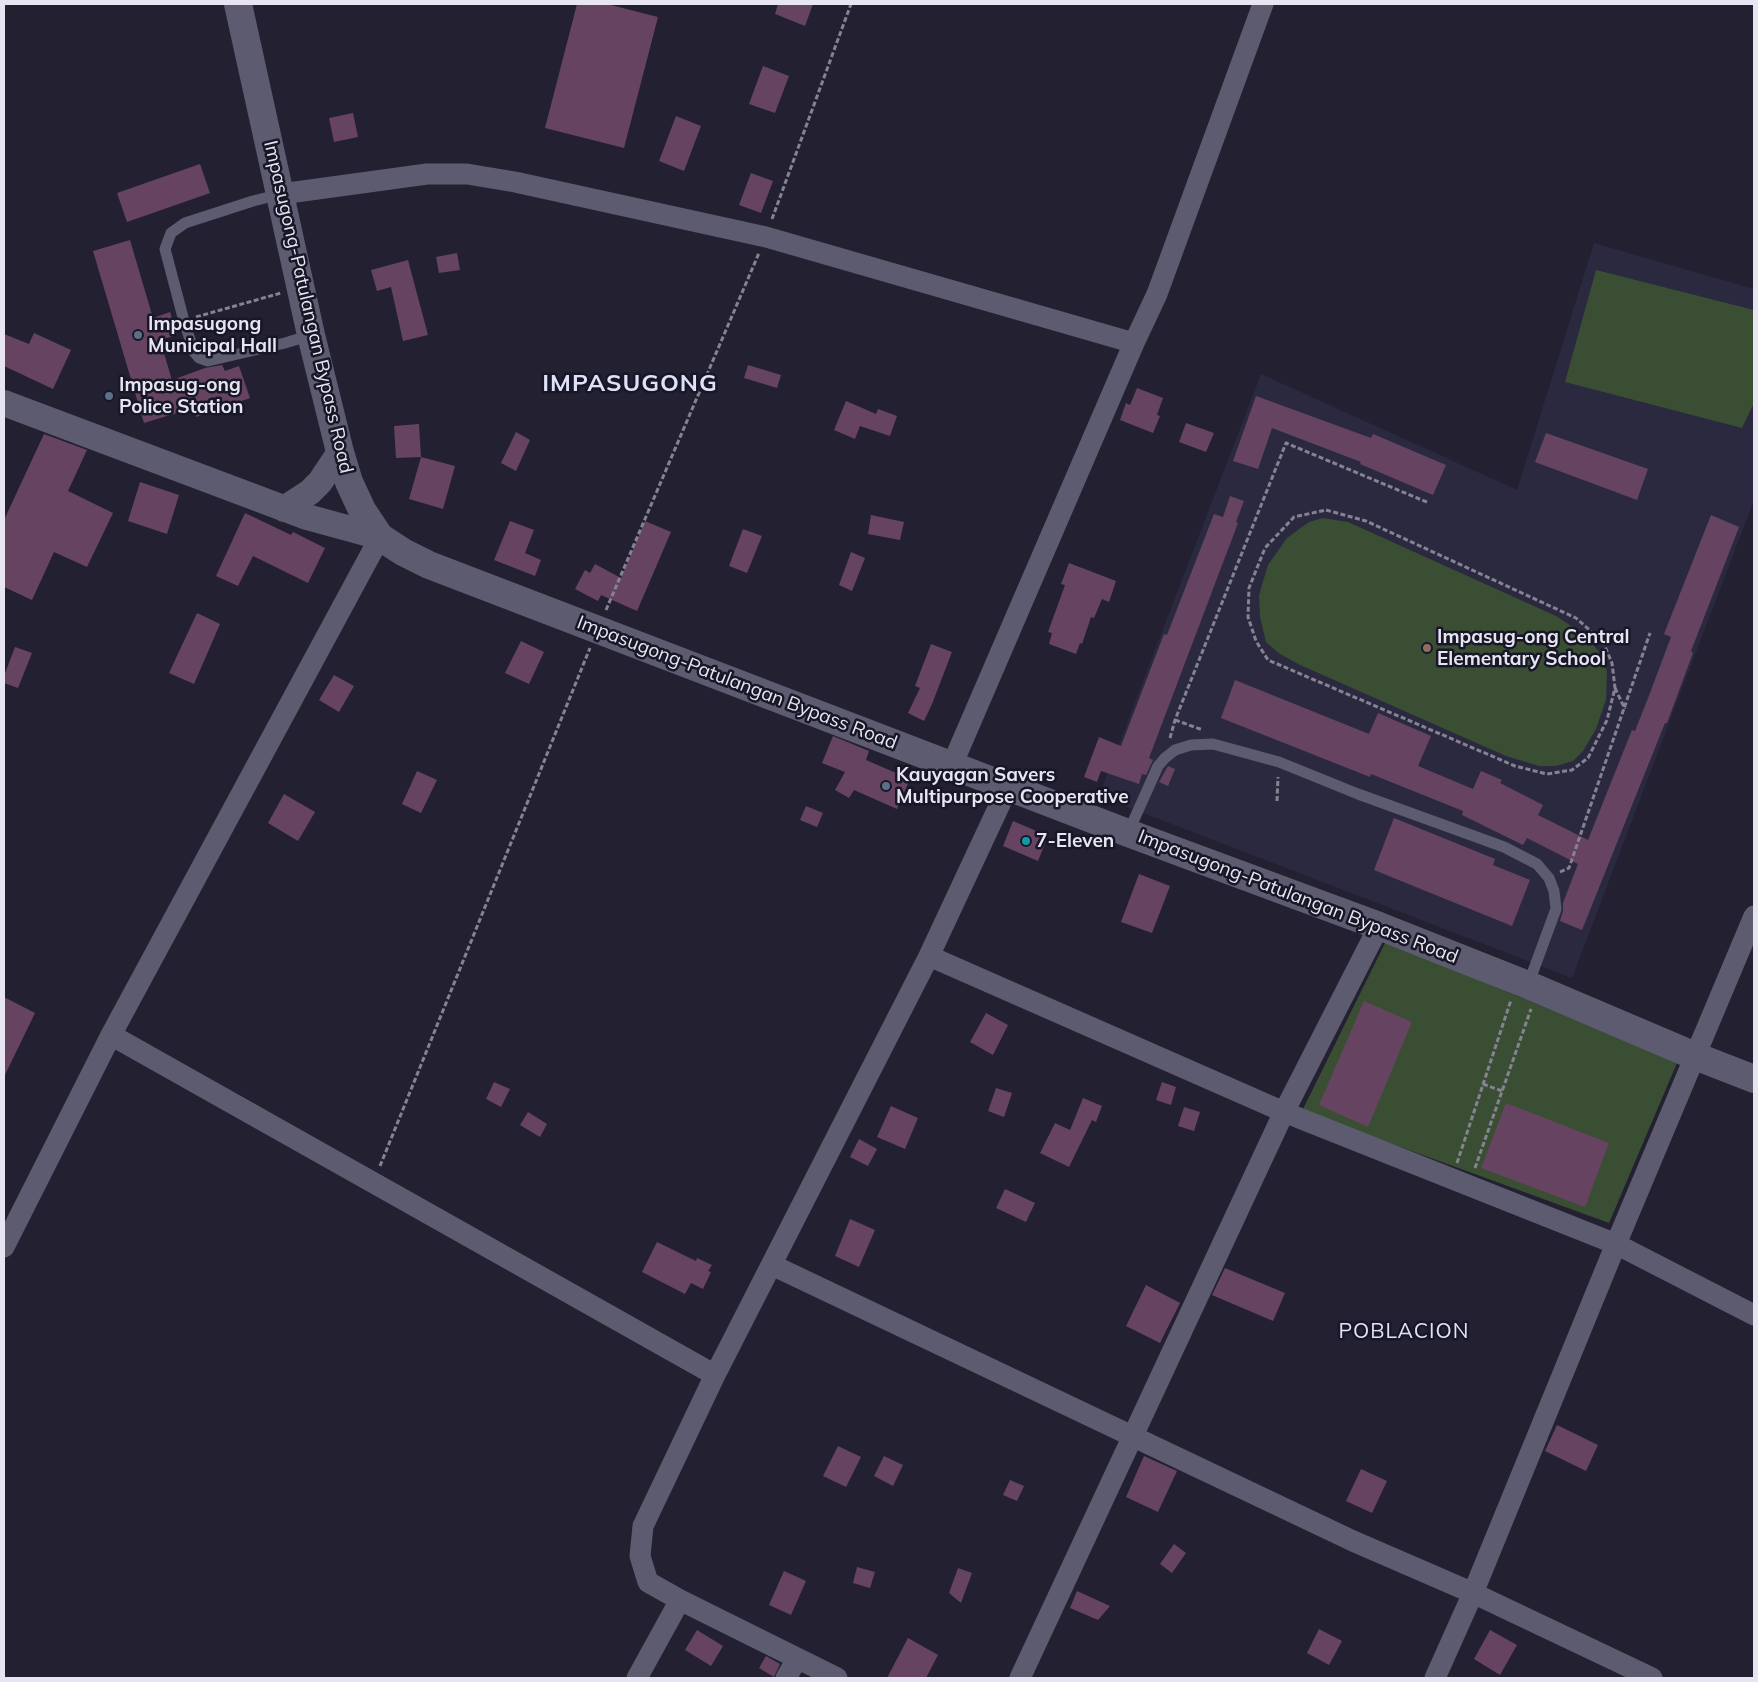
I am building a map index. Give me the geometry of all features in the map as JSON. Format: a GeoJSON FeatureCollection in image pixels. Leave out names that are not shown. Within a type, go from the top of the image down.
{"type":"FeatureCollection","features":[{"type":"Feature","properties":{"kind":"main road","name":"Impasugong-Patulangan Bypass Road"},"geometry":{"type":"LineString","coordinates":[[238,4],[311,335],[340,452],[352,489],[362,510],[380,538],[429,565],[1128,833],[1379,926],[1528,985],[1754,1079]]}},
{"type":"Feature","properties":{"kind":"street"},"geometry":{"type":"LineString","coordinates":[[952,765],[1134,343],[1157,294],[1263,4]]}},
{"type":"Feature","properties":{"kind":"street"},"geometry":{"type":"LineString","coordinates":[[281,194],[427,174],[467,174],[515,182],[766,237],[1134,343]]}},
{"type":"Feature","properties":{"kind":"street"},"geometry":{"type":"LineString","coordinates":[[4,404],[284,509],[327,524],[380,538],[111,1035],[4,1247]]}},
{"type":"Feature","properties":{"kind":"street"},"geometry":{"type":"LineString","coordinates":[[284,509],[310,492],[320,482],[340,452]]}},
{"type":"Feature","properties":{"kind":"street"},"geometry":{"type":"LineString","coordinates":[[837,1678],[680,1600],[648,1582],[640,1556],[643,1526],[715,1375],[929,956],[1008,787]]}},
{"type":"Feature","properties":{"kind":"street"},"geometry":{"type":"LineString","coordinates":[[1435,1678],[1473,1592],[1616,1244],[1754,916]]}},
{"type":"Feature","properties":{"kind":"street"},"geometry":{"type":"LineString","coordinates":[[1020,1678],[1284,1112],[1379,926]]}},
{"type":"Feature","properties":{"kind":"street"},"geometry":{"type":"LineString","coordinates":[[929,956],[1284,1112],[1616,1244],[1754,1315]]}},
{"type":"Feature","properties":{"kind":"street"},"geometry":{"type":"LineString","coordinates":[[111,1035],[715,1375]]}},
{"type":"Feature","properties":{"kind":"street"},"geometry":{"type":"LineString","coordinates":[[772,1265],[1133,1438],[1353,1541],[1473,1592],[1652,1678]]}},
{"type":"Feature","properties":{"kind":"street"},"geometry":{"type":"LineString","coordinates":[[637,1678],[680,1600]]}},
{"type":"Feature","properties":{"kind":"street"},"geometry":{"type":"LineString","coordinates":[[786,1678],[797,1659]]}},
{"type":"Feature","properties":{"kind":"lane"},"geometry":{"type":"LineString","coordinates":[[281,194],[253,200],[185,222],[171,233],[165,249],[184,321],[194,352],[199,358],[208,361],[286,343],[311,335]]}},
{"type":"Feature","properties":{"kind":"lane"},"geometry":{"type":"LineString","coordinates":[[1128,833],[1158,766],[1165,758],[1175,750],[1191,745],[1213,744],[1279,762],[1358,794],[1504,847],[1537,864],[1548,878],[1554,892],[1556,909],[1528,985]]}},
{"type":"Feature","properties":{"kind":"path"},"geometry":{"type":"LineString","coordinates":[[374,1182],[598,629],[766,237],[851,4]]}},
{"type":"Feature","properties":{"kind":"path"},"geometry":{"type":"LineString","coordinates":[[184,321],[301,287]]}},
{"type":"Feature","properties":{"kind":"path"},"geometry":{"type":"LineString","coordinates":[[1165,758],[1175,720],[1286,443],[1429,503]]}},
{"type":"Feature","properties":{"kind":"path"},"geometry":{"type":"LineString","coordinates":[[1615,688],[1607,720],[1588,758],[1572,770],[1547,774],[1515,766],[1268,660],[1256,641],[1248,618],[1248,588],[1266,548],[1294,517],[1326,510],[1366,522],[1576,618],[1603,642],[1612,664],[1615,688],[1625,710]]}},
{"type":"Feature","properties":{"kind":"path"},"geometry":{"type":"LineString","coordinates":[[1548,878],[1569,868],[1650,633]]}},
{"type":"Feature","properties":{"kind":"path"},"geometry":{"type":"LineString","coordinates":[[1277,801],[1279,762]]}},
{"type":"Feature","properties":{"kind":"path"},"geometry":{"type":"LineString","coordinates":[[1461,1182],[1483,1084],[1528,985]]}},
{"type":"Feature","properties":{"kind":"path"},"geometry":{"type":"LineString","coordinates":[[1461,1182],[1502,1091],[1528,985]]}},
{"type":"Feature","properties":{"kind":"path"},"geometry":{"type":"LineString","coordinates":[[1483,1084],[1502,1091]]}},
{"type":"Feature","properties":{"kind":"shaded area","name":"Impasug-ong Central Elementary School"},"geometry":{"type":"Polygon","coordinates":[[[1594,243],[1754,289],[1754,500],[1572,978],[1099,796],[1261,374],[1517,490],[1594,243]]]}},
{"type":"Feature","properties":{"kind":"green space"},"geometry":{"type":"Polygon","coordinates":[[[1596,270],[1754,310],[1754,403],[1742,428],[1565,382],[1596,270]]]}},
{"type":"Feature","properties":{"kind":"green space"},"geometry":{"type":"Polygon","coordinates":[[[1323,518],[1348,522],[1556,616],[1586,636],[1599,652],[1607,671],[1606,700],[1596,729],[1583,751],[1573,761],[1556,766],[1539,766],[1506,756],[1298,664],[1280,654],[1266,642],[1260,617],[1259,595],[1268,565],[1287,538],[1309,522],[1323,518]]]}},
{"type":"Feature","properties":{"kind":"green space"},"geometry":{"type":"Polygon","coordinates":[[[1386,941],[1677,1063],[1609,1223],[1302,1111],[1386,941]]]}},
{"type":"Feature","properties":{"kind":"building"},"geometry":{"type":"Polygon","coordinates":[[[577,4],[607,4],[658,17],[624,148],[545,128],[577,4]]]}},
{"type":"Feature","properties":{"kind":"building"},"geometry":{"type":"Polygon","coordinates":[[[778,4],[813,4],[805,26],[775,14],[778,4]]]}},
{"type":"Feature","properties":{"kind":"building"},"geometry":{"type":"Polygon","coordinates":[[[763,66],[789,76],[775,113],[749,104],[763,66]]]}},
{"type":"Feature","properties":{"kind":"building"},"geometry":{"type":"Polygon","coordinates":[[[353,113],[358,137],[334,142],[329,118],[353,113]]]}},
{"type":"Feature","properties":{"kind":"building"},"geometry":{"type":"Polygon","coordinates":[[[676,116],[701,126],[684,171],[659,161],[676,116]]]}},
{"type":"Feature","properties":{"kind":"building"},"geometry":{"type":"Polygon","coordinates":[[[200,164],[210,193],[127,222],[117,193],[200,164]]]}},
{"type":"Feature","properties":{"kind":"building"},"geometry":{"type":"Polygon","coordinates":[[[751,173],[773,181],[761,213],[739,205],[751,173]]]}},
{"type":"Feature","properties":{"kind":"building","name":"Impasugong Municipal Hall"},"geometry":{"type":"Polygon","coordinates":[[[130,240],[153,318],[170,312],[174,324],[177,335],[160,340],[172,380],[205,368],[222,365],[225,371],[239,366],[250,398],[196,417],[193,408],[144,423],[93,251],[130,240]]]}},
{"type":"Feature","properties":{"kind":"building"},"geometry":{"type":"Polygon","coordinates":[[[457,253],[460,270],[439,273],[436,257],[457,253]]]}},
{"type":"Feature","properties":{"kind":"building"},"geometry":{"type":"Polygon","coordinates":[[[408,260],[428,335],[403,341],[391,287],[377,291],[371,270],[408,260]]]}},
{"type":"Feature","properties":{"kind":"building"},"geometry":{"type":"Polygon","coordinates":[[[34,333],[71,350],[53,389],[4,366],[4,334],[29,344],[34,333]]]}},
{"type":"Feature","properties":{"kind":"building"},"geometry":{"type":"Polygon","coordinates":[[[748,365],[781,375],[777,388],[744,378],[748,365]]]}},
{"type":"Feature","properties":{"kind":"building"},"geometry":{"type":"Polygon","coordinates":[[[1137,388],[1163,398],[1157,415],[1160,416],[1153,433],[1120,420],[1126,403],[1130,405],[1137,388]]]}},
{"type":"Feature","properties":{"kind":"building"},"geometry":{"type":"Polygon","coordinates":[[[1256,396],[1371,438],[1373,434],[1446,465],[1433,495],[1360,464],[1361,462],[1272,428],[1258,469],[1233,461],[1256,396]]]}},
{"type":"Feature","properties":{"kind":"building"},"geometry":{"type":"Polygon","coordinates":[[[846,401],[876,414],[878,409],[897,416],[890,436],[860,426],[855,439],[834,430],[846,401]]]}},
{"type":"Feature","properties":{"kind":"building"},"geometry":{"type":"Polygon","coordinates":[[[1186,423],[1214,433],[1206,452],[1179,442],[1186,423]]]}},
{"type":"Feature","properties":{"kind":"building"},"geometry":{"type":"Polygon","coordinates":[[[419,424],[421,457],[396,458],[394,426],[419,424]]]}},
{"type":"Feature","properties":{"kind":"building"},"geometry":{"type":"Polygon","coordinates":[[[516,432],[530,440],[516,471],[501,463],[516,432]]]}},
{"type":"Feature","properties":{"kind":"building"},"geometry":{"type":"Polygon","coordinates":[[[1546,433],[1648,469],[1637,500],[1535,462],[1546,433]]]}},
{"type":"Feature","properties":{"kind":"building"},"geometry":{"type":"Polygon","coordinates":[[[44,434],[87,450],[68,491],[113,513],[87,567],[54,552],[32,600],[4,587],[4,520],[44,434]]]}},
{"type":"Feature","properties":{"kind":"building"},"geometry":{"type":"Polygon","coordinates":[[[421,457],[455,466],[443,509],[409,499],[421,457]]]}},
{"type":"Feature","properties":{"kind":"building"},"geometry":{"type":"Polygon","coordinates":[[[140,482],[179,495],[167,534],[128,521],[140,482]]]}},
{"type":"Feature","properties":{"kind":"building"},"geometry":{"type":"Polygon","coordinates":[[[1230,496],[1244,501],[1236,522],[1238,523],[1149,758],[1153,760],[1146,775],[1142,774],[1139,784],[1101,771],[1097,782],[1084,777],[1099,737],[1121,746],[1164,634],[1167,635],[1214,514],[1223,517],[1230,496]]]}},
{"type":"Feature","properties":{"kind":"building"},"geometry":{"type":"Polygon","coordinates":[[[245,513],[291,535],[293,532],[325,548],[308,583],[253,556],[238,586],[216,576],[245,513]]]}},
{"type":"Feature","properties":{"kind":"building"},"geometry":{"type":"Polygon","coordinates":[[[871,515],[904,522],[900,540],[868,534],[871,515]]]}},
{"type":"Feature","properties":{"kind":"building"},"geometry":{"type":"Polygon","coordinates":[[[1711,515],[1739,527],[1691,651],[1693,653],[1667,723],[1665,723],[1582,930],[1560,921],[1563,903],[1578,864],[1527,838],[1523,845],[1462,815],[1463,811],[1371,774],[1370,777],[1221,718],[1235,680],[1369,734],[1378,713],[1431,736],[1418,766],[1473,789],[1481,771],[1502,780],[1500,783],[1543,805],[1538,815],[1588,840],[1632,730],[1635,731],[1650,693],[1671,637],[1664,634],[1711,515]]]}},
{"type":"Feature","properties":{"kind":"building"},"geometry":{"type":"Polygon","coordinates":[[[510,521],[534,530],[525,553],[541,560],[535,576],[494,560],[510,521]]]}},
{"type":"Feature","properties":{"kind":"building"},"geometry":{"type":"Polygon","coordinates":[[[645,521],[671,532],[637,611],[601,595],[598,601],[575,589],[585,570],[590,573],[595,564],[621,578],[645,521]]]}},
{"type":"Feature","properties":{"kind":"building"},"geometry":{"type":"Polygon","coordinates":[[[743,529],[762,536],[747,573],[729,566],[743,529]]]}},
{"type":"Feature","properties":{"kind":"building"},"geometry":{"type":"Polygon","coordinates":[[[851,552],[865,558],[852,591],[839,585],[851,552]]]}},
{"type":"Feature","properties":{"kind":"building"},"geometry":{"type":"Polygon","coordinates":[[[1069,563],[1116,581],[1109,602],[1102,599],[1094,618],[1091,617],[1082,644],[1080,643],[1076,654],[1049,644],[1052,633],[1048,632],[1065,585],[1061,584],[1069,563]]]}},
{"type":"Feature","properties":{"kind":"building"},"geometry":{"type":"Polygon","coordinates":[[[197,613],[220,624],[194,684],[169,673],[197,613]]]}},
{"type":"Feature","properties":{"kind":"building"},"geometry":{"type":"Polygon","coordinates":[[[521,641],[544,652],[529,684],[505,673],[521,641]]]}},
{"type":"Feature","properties":{"kind":"building"},"geometry":{"type":"Polygon","coordinates":[[[931,644],[952,652],[924,721],[908,713],[920,688],[915,686],[931,644]]]}},
{"type":"Feature","properties":{"kind":"building"},"geometry":{"type":"Polygon","coordinates":[[[15,647],[32,653],[18,688],[4,683],[4,676],[15,647]]]}},
{"type":"Feature","properties":{"kind":"building"},"geometry":{"type":"Polygon","coordinates":[[[334,675],[354,686],[339,712],[319,700],[334,675]]]}},
{"type":"Feature","properties":{"kind":"building"},"geometry":{"type":"Polygon","coordinates":[[[833,736],[869,751],[866,760],[910,779],[897,809],[854,790],[849,798],[835,790],[845,772],[822,763],[833,736]]]}},
{"type":"Feature","properties":{"kind":"building"},"geometry":{"type":"Polygon","coordinates":[[[1168,766],[1175,769],[1168,786],[1159,782],[1168,766]]]}},
{"type":"Feature","properties":{"kind":"building"},"geometry":{"type":"Polygon","coordinates":[[[417,771],[437,780],[421,813],[402,804],[417,771]]]}},
{"type":"Feature","properties":{"kind":"building"},"geometry":{"type":"Polygon","coordinates":[[[284,794],[315,812],[298,841],[268,823],[284,794]]]}},
{"type":"Feature","properties":{"kind":"building"},"geometry":{"type":"Polygon","coordinates":[[[806,806],[823,813],[817,827],[800,820],[806,806]]]}},
{"type":"Feature","properties":{"kind":"building"},"geometry":{"type":"Polygon","coordinates":[[[1394,818],[1495,859],[1493,865],[1530,880],[1512,926],[1374,870],[1394,818]]]}},
{"type":"Feature","properties":{"kind":"building","name":"7-Eleven"},"geometry":{"type":"Polygon","coordinates":[[[1013,821],[1048,836],[1038,861],[1003,846],[1013,821]]]}},
{"type":"Feature","properties":{"kind":"building"},"geometry":{"type":"Polygon","coordinates":[[[1139,874],[1170,886],[1152,933],[1121,922],[1139,874]]]}},
{"type":"Feature","properties":{"kind":"building"},"geometry":{"type":"Polygon","coordinates":[[[4,997],[35,1013],[4,1077],[4,997]]]}},
{"type":"Feature","properties":{"kind":"building"},"geometry":{"type":"Polygon","coordinates":[[[1364,1001],[1412,1022],[1368,1127],[1319,1105],[1364,1001]]]}},
{"type":"Feature","properties":{"kind":"building"},"geometry":{"type":"Polygon","coordinates":[[[986,1013],[1008,1025],[993,1055],[970,1042],[986,1013]]]}},
{"type":"Feature","properties":{"kind":"building"},"geometry":{"type":"Polygon","coordinates":[[[494,1082],[510,1089],[501,1107],[486,1099],[494,1082]]]}},
{"type":"Feature","properties":{"kind":"building"},"geometry":{"type":"Polygon","coordinates":[[[1162,1082],[1176,1087],[1171,1105],[1156,1100],[1162,1082]]]}},
{"type":"Feature","properties":{"kind":"building"},"geometry":{"type":"Polygon","coordinates":[[[996,1088],[1012,1093],[1004,1117],[988,1111],[996,1088]]]}},
{"type":"Feature","properties":{"kind":"building"},"geometry":{"type":"Polygon","coordinates":[[[1083,1098],[1102,1106],[1096,1122],[1092,1120],[1069,1167],[1040,1153],[1055,1123],[1070,1130],[1083,1098]]]}},
{"type":"Feature","properties":{"kind":"building"},"geometry":{"type":"Polygon","coordinates":[[[1506,1103],[1609,1143],[1585,1207],[1481,1168],[1506,1103]]]}},
{"type":"Feature","properties":{"kind":"building"},"geometry":{"type":"Polygon","coordinates":[[[891,1106],[918,1118],[905,1149],[877,1137],[891,1106]]]}},
{"type":"Feature","properties":{"kind":"building"},"geometry":{"type":"Polygon","coordinates":[[[1184,1107],[1200,1112],[1194,1131],[1178,1126],[1184,1107]]]}},
{"type":"Feature","properties":{"kind":"building"},"geometry":{"type":"Polygon","coordinates":[[[528,1112],[547,1124],[540,1137],[520,1125],[528,1112]]]}},
{"type":"Feature","properties":{"kind":"building"},"geometry":{"type":"Polygon","coordinates":[[[859,1139],[877,1149],[868,1166],[850,1157],[859,1139]]]}},
{"type":"Feature","properties":{"kind":"building"},"geometry":{"type":"Polygon","coordinates":[[[1005,1189],[1035,1203],[1026,1222],[996,1208],[1005,1189]]]}},
{"type":"Feature","properties":{"kind":"building"},"geometry":{"type":"Polygon","coordinates":[[[850,1219],[875,1230],[859,1267],[835,1256],[850,1219]]]}},
{"type":"Feature","properties":{"kind":"building"},"geometry":{"type":"Polygon","coordinates":[[[657,1242],[696,1261],[697,1258],[712,1265],[708,1271],[711,1272],[703,1289],[691,1283],[685,1294],[642,1272],[657,1242]]]}},
{"type":"Feature","properties":{"kind":"building"},"geometry":{"type":"Polygon","coordinates":[[[1225,1268],[1285,1293],[1273,1321],[1212,1295],[1225,1268]]]}},
{"type":"Feature","properties":{"kind":"building"},"geometry":{"type":"Polygon","coordinates":[[[1146,1285],[1180,1303],[1160,1343],[1126,1326],[1146,1285]]]}},
{"type":"Feature","properties":{"kind":"building"},"geometry":{"type":"Polygon","coordinates":[[[1557,1425],[1598,1445],[1586,1471],[1545,1451],[1557,1425]]]}},
{"type":"Feature","properties":{"kind":"building"},"geometry":{"type":"Polygon","coordinates":[[[838,1446],[861,1457],[846,1487],[823,1476],[838,1446]]]}},
{"type":"Feature","properties":{"kind":"building"},"geometry":{"type":"Polygon","coordinates":[[[884,1456],[903,1465],[893,1486],[874,1476],[884,1456]]]}},
{"type":"Feature","properties":{"kind":"building"},"geometry":{"type":"Polygon","coordinates":[[[1144,1456],[1177,1471],[1158,1512],[1126,1497],[1144,1456]]]}},
{"type":"Feature","properties":{"kind":"building"},"geometry":{"type":"Polygon","coordinates":[[[1361,1469],[1387,1481],[1372,1513],[1346,1501],[1361,1469]]]}},
{"type":"Feature","properties":{"kind":"building"},"geometry":{"type":"Polygon","coordinates":[[[1010,1480],[1024,1486],[1017,1501],[1003,1495],[1010,1480]]]}},
{"type":"Feature","properties":{"kind":"building"},"geometry":{"type":"Polygon","coordinates":[[[1174,1544],[1186,1553],[1172,1573],[1160,1564],[1174,1544]]]}},
{"type":"Feature","properties":{"kind":"building"},"geometry":{"type":"Polygon","coordinates":[[[857,1567],[875,1572],[870,1588],[853,1583],[857,1567]]]}},
{"type":"Feature","properties":{"kind":"building"},"geometry":{"type":"Polygon","coordinates":[[[958,1568],[972,1573],[961,1603],[949,1593],[958,1568]]]}},
{"type":"Feature","properties":{"kind":"building"},"geometry":{"type":"Polygon","coordinates":[[[784,1571],[806,1581],[791,1615],[769,1605],[784,1571]]]}},
{"type":"Feature","properties":{"kind":"building"},"geometry":{"type":"Polygon","coordinates":[[[1077,1591],[1110,1606],[1098,1620],[1070,1608],[1077,1591]]]}},
{"type":"Feature","properties":{"kind":"building"},"geometry":{"type":"Polygon","coordinates":[[[1319,1629],[1342,1641],[1329,1665],[1307,1653],[1319,1629]]]}},
{"type":"Feature","properties":{"kind":"building"},"geometry":{"type":"Polygon","coordinates":[[[697,1630],[723,1646],[711,1666],[685,1650],[697,1630]]]}},
{"type":"Feature","properties":{"kind":"building"},"geometry":{"type":"Polygon","coordinates":[[[1490,1630],[1517,1645],[1500,1675],[1474,1659],[1490,1630]]]}},
{"type":"Feature","properties":{"kind":"building"},"geometry":{"type":"Polygon","coordinates":[[[908,1638],[938,1655],[926,1678],[887,1678],[908,1638]]]}},
{"type":"Feature","properties":{"kind":"building"},"geometry":{"type":"Polygon","coordinates":[[[766,1656],[780,1664],[774,1677],[759,1668],[766,1656]]]}},
{"type":"Feature","properties":{"kind":"place","name":"Impasugong Municipal Hall"},"geometry":{"type":"Point","coordinates":[138,335]}},
{"type":"Feature","properties":{"kind":"place","name":"Impasug-ong Police Station"},"geometry":{"type":"Point","coordinates":[109,396]}},
{"type":"Feature","properties":{"kind":"place","name":"Impasug-ong Central Elementary School"},"geometry":{"type":"Point","coordinates":[1427,648]}},
{"type":"Feature","properties":{"kind":"place","name":"Kauyagan Savers Multipurpose Cooperative"},"geometry":{"type":"Point","coordinates":[886,786]}},
{"type":"Feature","properties":{"kind":"place","name":"7-Eleven"},"geometry":{"type":"Point","coordinates":[1026,841]}},
{"type":"Feature","properties":{"kind":"district","name":"IMPASUGONG"},"geometry":{"type":"Point","coordinates":[630,384]}},
{"type":"Feature","properties":{"kind":"district","name":"POBLACION"},"geometry":{"type":"Point","coordinates":[1404,1332]}}]}
